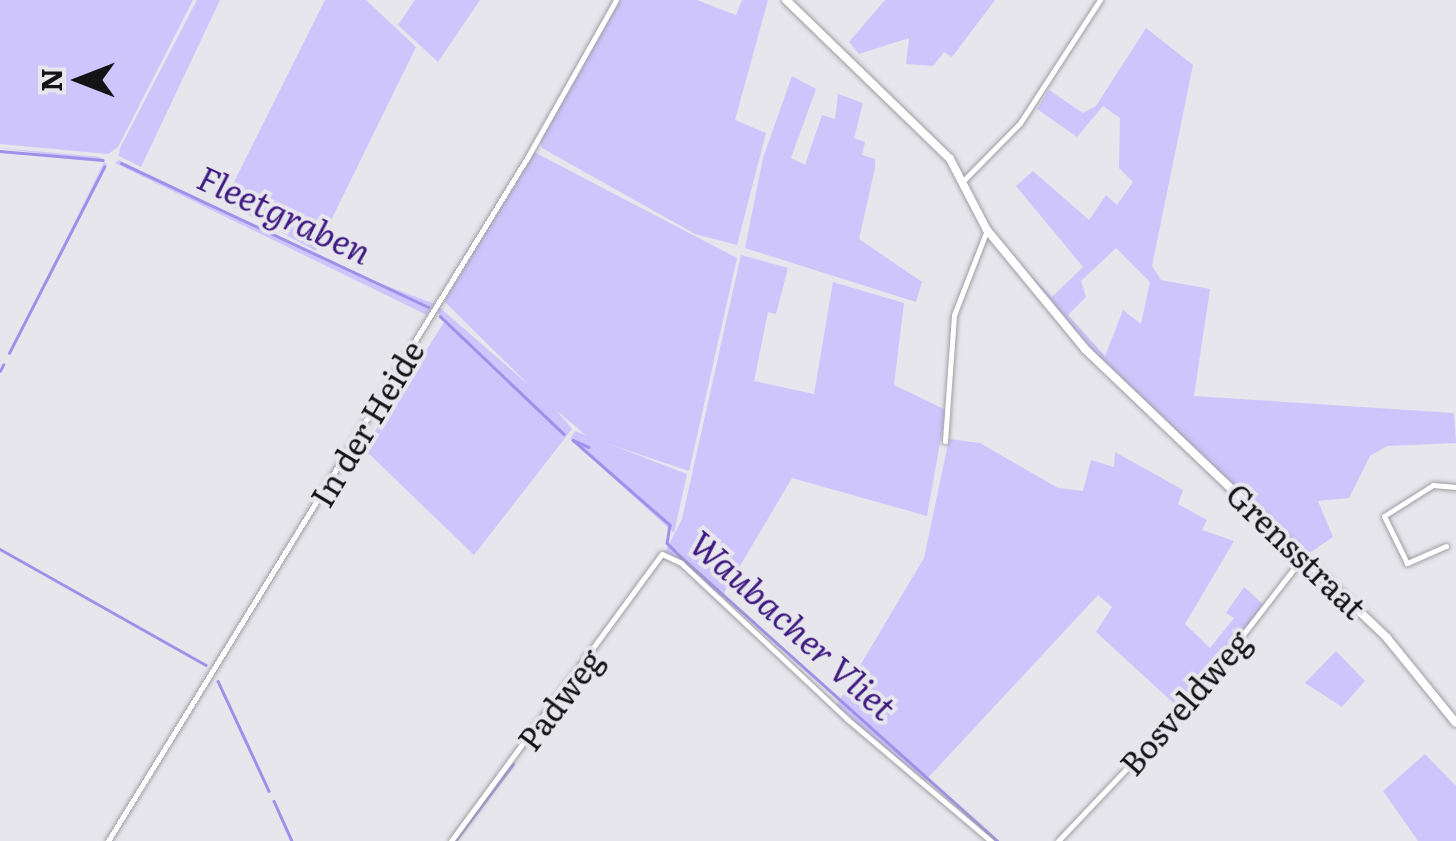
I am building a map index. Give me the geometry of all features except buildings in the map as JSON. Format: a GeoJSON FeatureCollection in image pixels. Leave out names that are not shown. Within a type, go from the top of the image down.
{"type":"FeatureCollection","features":[{"type":"Feature","properties":{"kind":"main road","name":"Grensstraat"},"geometry":{"type":"LineString","coordinates":[[786,0],[933,141],[963,181],[987,230],[1068,330],[1408,660],[1456,723]]}},
{"type":"Feature","properties":{"kind":"street","name":"In der Heide"},"geometry":{"type":"LineString","coordinates":[[108,841],[527,158],[616,0]]}},
{"type":"Feature","properties":{"kind":"street"},"geometry":{"type":"LineString","coordinates":[[963,181],[1020,123],[1100,0]]}},
{"type":"Feature","properties":{"kind":"street"},"geometry":{"type":"LineString","coordinates":[[945,441],[954,315],[987,230]]}},
{"type":"Feature","properties":{"kind":"street"},"geometry":{"type":"LineString","coordinates":[[1446,546],[1406,563],[1384,516],[1433,485],[1456,487]]}},
{"type":"Feature","properties":{"kind":"street","name":"Padweg"},"geometry":{"type":"LineString","coordinates":[[451,841],[662,554],[680,562],[847,719],[991,841]]}},
{"type":"Feature","properties":{"kind":"street","name":"Bosveldweg"},"geometry":{"type":"LineString","coordinates":[[1058,841],[1197,694],[1303,557]]}},
{"type":"Feature","properties":{"kind":"shaded area"},"geometry":{"type":"Polygon","coordinates":[[[0,0],[193,0],[118,147],[108,154],[0,144],[0,0]]]}},
{"type":"Feature","properties":{"kind":"shaded area"},"geometry":{"type":"Polygon","coordinates":[[[197,0],[220,0],[141,167],[119,156],[120,148],[197,0]]]}},
{"type":"Feature","properties":{"kind":"shaded area"},"geometry":{"type":"Polygon","coordinates":[[[325,0],[366,0],[416,47],[316,251],[224,202],[325,0]]]}},
{"type":"Feature","properties":{"kind":"shaded area"},"geometry":{"type":"Polygon","coordinates":[[[415,0],[480,0],[438,62],[398,25],[415,0]]]}},
{"type":"Feature","properties":{"kind":"shaded area"},"geometry":{"type":"Polygon","coordinates":[[[618,0],[697,0],[736,15],[742,0],[768,0],[735,120],[766,133],[737,245],[695,234],[542,148],[540,139],[618,0]]]}},
{"type":"Feature","properties":{"kind":"shaded area"},"geometry":{"type":"Polygon","coordinates":[[[885,0],[995,0],[952,57],[944,52],[933,66],[906,64],[909,38],[859,54],[849,42],[885,0]]]}},
{"type":"Feature","properties":{"kind":"shaded area"},"geometry":{"type":"Polygon","coordinates":[[[1146,28],[1193,65],[1152,266],[1161,280],[1210,289],[1194,396],[1454,413],[1456,443],[1387,446],[1370,456],[1349,498],[1318,501],[1333,537],[1308,554],[1106,366],[1015,259],[1052,297],[1083,267],[1016,186],[1033,171],[1089,220],[1106,195],[1117,205],[1133,182],[1119,168],[1120,118],[1103,106],[1077,137],[1037,109],[1049,90],[1083,113],[1096,106],[1146,28]],[[1116,248],[1081,281],[1086,297],[1068,315],[1105,356],[1123,310],[1141,324],[1150,282],[1116,248]]]}},
{"type":"Feature","properties":{"kind":"shaded area"},"geometry":{"type":"Polygon","coordinates":[[[792,76],[816,89],[791,158],[805,165],[822,115],[835,119],[838,94],[863,103],[854,138],[865,142],[862,155],[875,159],[875,168],[859,239],[922,282],[916,302],[745,248],[763,158],[792,76]]]}},
{"type":"Feature","properties":{"kind":"shaded area"},"geometry":{"type":"Polygon","coordinates":[[[0,148],[100,157],[107,165],[9,357],[104,162],[0,148]]]}},
{"type":"Feature","properties":{"kind":"shaded area"},"geometry":{"type":"Polygon","coordinates":[[[534,152],[737,258],[689,471],[588,437],[556,410],[572,429],[474,555],[364,449],[446,319],[436,312],[439,307],[531,387],[444,301],[534,152]]]}},
{"type":"Feature","properties":{"kind":"shaded area"},"geometry":{"type":"Polygon","coordinates":[[[119,160],[350,272],[435,304],[427,315],[115,163],[119,160]]]}},
{"type":"Feature","properties":{"kind":"shaded area"},"geometry":{"type":"Polygon","coordinates":[[[741,255],[788,268],[776,314],[768,312],[754,381],[814,394],[833,282],[904,303],[894,385],[946,410],[927,516],[792,478],[721,598],[665,552],[682,519],[741,255]]]}},
{"type":"Feature","properties":{"kind":"shaded area"},"geometry":{"type":"Polygon","coordinates":[[[575,431],[687,474],[674,533],[570,439],[575,431]]]}},
{"type":"Feature","properties":{"kind":"shaded area"},"geometry":{"type":"Polygon","coordinates":[[[949,439],[980,443],[1058,488],[1083,491],[1091,460],[1114,467],[1115,452],[1183,490],[1178,504],[1207,520],[1202,530],[1234,541],[1185,624],[1210,648],[1234,618],[1226,613],[1244,587],[1264,605],[1181,710],[1096,632],[1112,607],[1098,595],[925,781],[836,706],[924,558],[949,439]]]}},
{"type":"Feature","properties":{"kind":"shaded area"},"geometry":{"type":"Polygon","coordinates":[[[1336,651],[1365,681],[1342,707],[1305,683],[1336,651]]]}},
{"type":"Feature","properties":{"kind":"shaded area"},"geometry":{"type":"Polygon","coordinates":[[[1425,754],[1456,786],[1456,841],[1418,841],[1383,791],[1425,754]]]}},
{"type":"Feature","properties":{"kind":"waterway","name":"Fleetgraben"},"geometry":{"type":"LineString","coordinates":[[0,151],[103,160]]}},
{"type":"Feature","properties":{"kind":"waterway","name":"Fleetgraben"},"geometry":{"type":"LineString","coordinates":[[121,163],[428,307]]}},
{"type":"Feature","properties":{"kind":"waterway"},"geometry":{"type":"LineString","coordinates":[[9,353],[104,167]]}},
{"type":"Feature","properties":{"kind":"waterway","name":"Fleetgraben"},"geometry":{"type":"LineString","coordinates":[[440,316],[564,434]]}},
{"type":"Feature","properties":{"kind":"waterway"},"geometry":{"type":"LineString","coordinates":[[0,371],[3,365]]}},
{"type":"Feature","properties":{"kind":"waterway","name":"Waubacher Vliet"},"geometry":{"type":"LineString","coordinates":[[573,440],[670,525],[667,543],[681,557],[998,841]]}},
{"type":"Feature","properties":{"kind":"waterway","name":"Fleetgraben"},"geometry":{"type":"LineString","coordinates":[[573,440],[589,447]]}},
{"type":"Feature","properties":{"kind":"waterway"},"geometry":{"type":"LineString","coordinates":[[0,549],[206,665]]}},
{"type":"Feature","properties":{"kind":"waterway"},"geometry":{"type":"LineString","coordinates":[[218,681],[269,791]]}},
{"type":"Feature","properties":{"kind":"waterway"},"geometry":{"type":"LineString","coordinates":[[455,841],[513,764]]}},
{"type":"Feature","properties":{"kind":"waterway"},"geometry":{"type":"LineString","coordinates":[[274,801],[292,841]]}}]}
